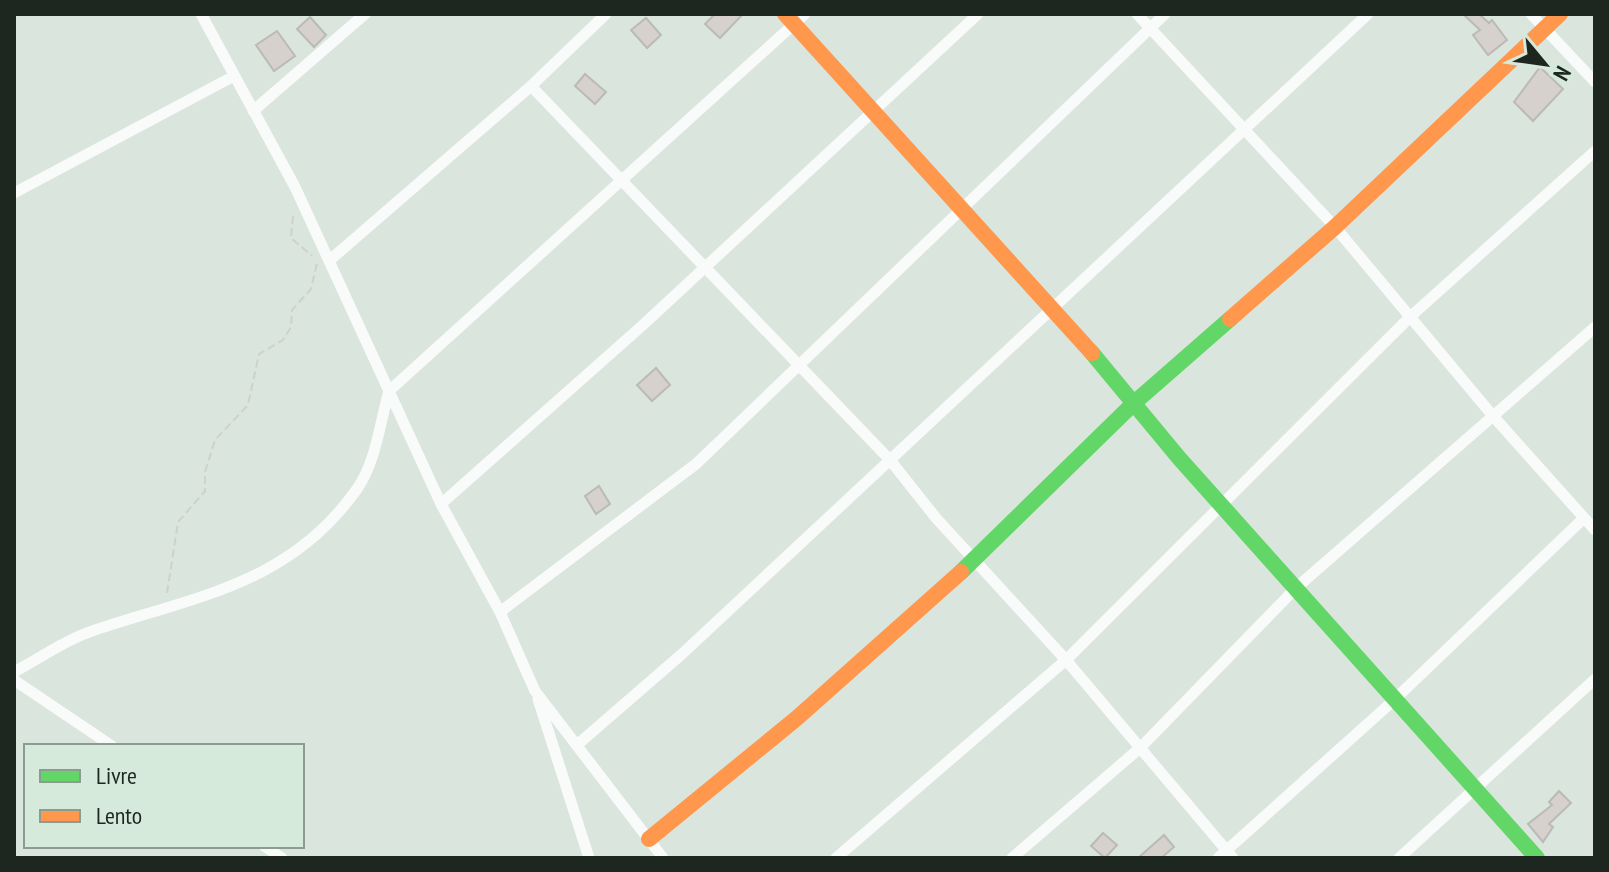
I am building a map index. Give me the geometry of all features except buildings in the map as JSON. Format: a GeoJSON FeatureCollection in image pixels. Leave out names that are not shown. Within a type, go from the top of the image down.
{"type":"FeatureCollection","features":[{"type":"Feature","properties":{"kind":"street"},"geometry":{"type":"LineString","coordinates":[[201,14],[330,260],[441,504],[500,612],[535,691],[589,858]]}},
{"type":"Feature","properties":{"kind":"street"},"geometry":{"type":"LineString","coordinates":[[253,111],[365,14]]}},
{"type":"Feature","properties":{"kind":"street"},"geometry":{"type":"LineString","coordinates":[[330,260],[531,86],[606,14]]}},
{"type":"Feature","properties":{"kind":"street"},"geometry":{"type":"LineString","coordinates":[[441,504],[706,267],[978,14]]}},
{"type":"Feature","properties":{"kind":"street"},"geometry":{"type":"LineString","coordinates":[[1137,14],[1335,227],[1493,416],[1595,530]]}},
{"type":"Feature","properties":{"kind":"street"},"geometry":{"type":"LineString","coordinates":[[500,612],[696,464],[1165,14]]}},
{"type":"Feature","properties":{"kind":"street"},"geometry":{"type":"LineString","coordinates":[[577,745],[682,654],[1368,14]]}},
{"type":"Feature","properties":{"kind":"street"},"geometry":{"type":"LineString","coordinates":[[1531,14],[1595,82]]}},
{"type":"Feature","properties":{"kind":"street"},"geometry":{"type":"LineString","coordinates":[[649,839],[797,718],[975,559],[1134,403],[1335,227],[1560,14]]}},
{"type":"Feature","properties":{"kind":"street"},"geometry":{"type":"LineString","coordinates":[[14,672],[93,631],[163,612],[241,584],[326,530],[368,469],[389,391],[623,179],[795,17],[871,112],[1054,310],[1393,701],[1537,858]]}},
{"type":"Feature","properties":{"kind":"street"},"geometry":{"type":"LineString","coordinates":[[14,193],[234,76]]}},
{"type":"Feature","properties":{"kind":"street"},"geometry":{"type":"LineString","coordinates":[[531,86],[890,460],[1066,660],[1225,856],[1584,518]]}},
{"type":"Feature","properties":{"kind":"street"},"geometry":{"type":"LineString","coordinates":[[836,858],[1066,660],[1410,317],[1595,151]]}},
{"type":"Feature","properties":{"kind":"street"},"geometry":{"type":"LineString","coordinates":[[1012,858],[1140,748],[1296,588],[1595,327]]}},
{"type":"Feature","properties":{"kind":"street"},"geometry":{"type":"LineString","coordinates":[[1399,858],[1595,679]]}},
{"type":"Feature","properties":{"kind":"street"},"geometry":{"type":"LineString","coordinates":[[14,680],[109,744]]}},
{"type":"Feature","properties":{"kind":"street"},"geometry":{"type":"LineString","coordinates":[[535,691],[663,858]]}},
{"type":"Feature","properties":{"kind":"path"},"geometry":{"type":"LineString","coordinates":[[163,612],[178,522],[205,491],[205,472],[215,440],[248,405],[259,354],[283,340],[291,327],[292,310],[311,289],[318,260],[291,238],[293,213]]}},
{"type":"Feature","properties":{"kind":"traffic: fast"},"geometry":{"type":"LineString","coordinates":[[961,572],[1134,403],[1230,319]]}},
{"type":"Feature","properties":{"kind":"traffic: fast"},"geometry":{"type":"LineString","coordinates":[[1092,353],[1179,458],[1537,858]]}},
{"type":"Feature","properties":{"kind":"traffic: slow"},"geometry":{"type":"LineString","coordinates":[[785,14],[1092,353]]}},
{"type":"Feature","properties":{"kind":"traffic: slow"},"geometry":{"type":"LineString","coordinates":[[1230,319],[1335,227],[1560,14]]}},
{"type":"Feature","properties":{"kind":"traffic: slow"},"geometry":{"type":"LineString","coordinates":[[649,839],[797,718],[961,572]]}}]}
